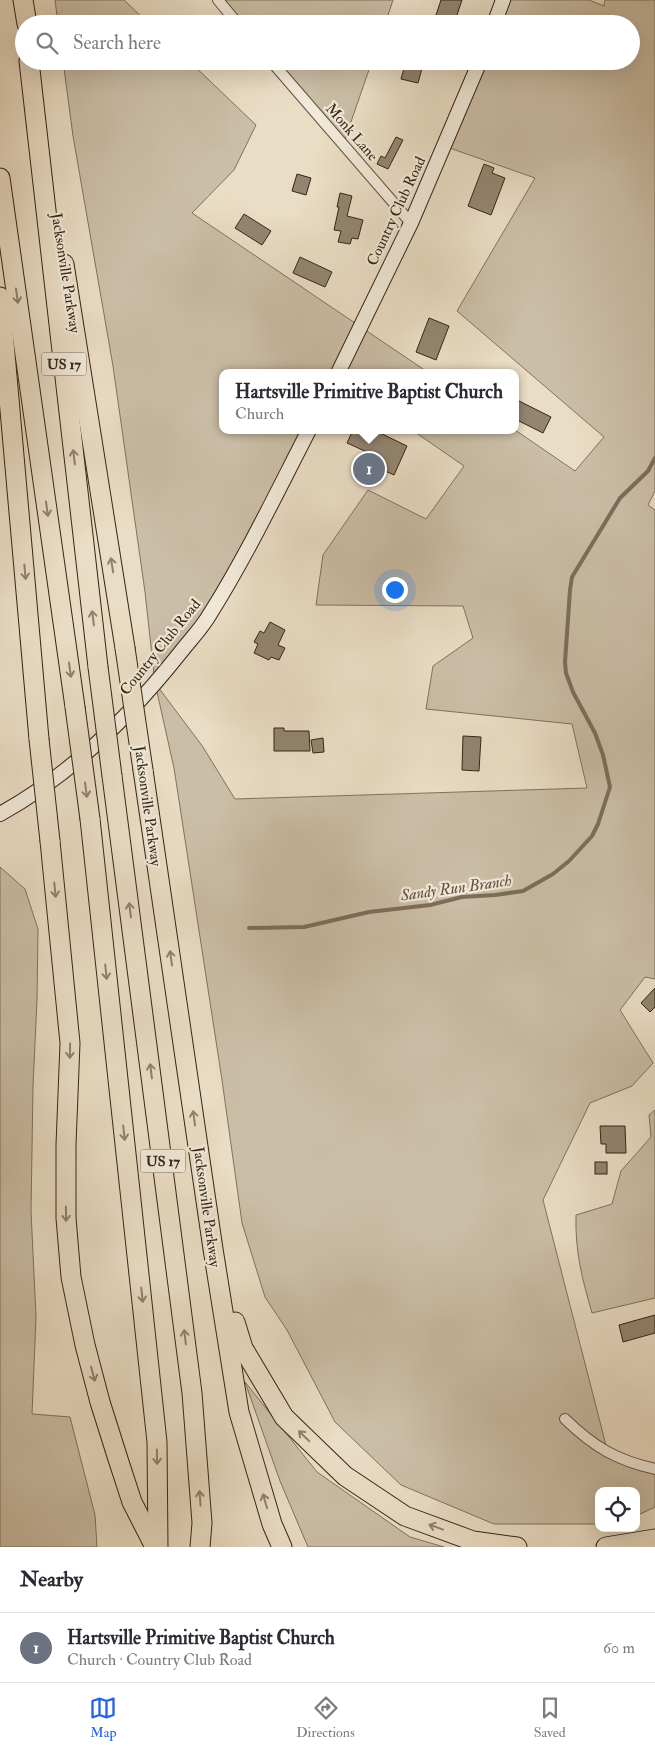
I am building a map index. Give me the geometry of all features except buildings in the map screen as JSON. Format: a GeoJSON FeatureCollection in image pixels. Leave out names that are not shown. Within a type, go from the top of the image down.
{"type":"FeatureCollection","features":[{"type":"Feature","properties":{"kind":"highway"},"geometry":{"type":"LineString","coordinates":[[22,0],[24,15]]}},
{"type":"Feature","properties":{"kind":"highway","name":"Jacksonville Parkway"},"geometry":{"type":"LineString","coordinates":[[32,70],[125,648],[213,1249],[239,1412],[272,1524],[282,1547]]}},
{"type":"Feature","properties":{"kind":"highway","name":"US 17"},"geometry":{"type":"LineString","coordinates":[[32,70],[98,667],[192,1393],[202,1523],[200,1547]]}},
{"type":"Feature","properties":{"kind":"highway","name":"US 17"},"geometry":{"type":"LineString","coordinates":[[0,178],[90,819],[157,1442],[156,1547]]}},
{"type":"Feature","properties":{"kind":"highway"},"geometry":{"type":"LineString","coordinates":[[0,297],[39,739],[70,1043],[66,1145],[66,1218],[71,1277],[85,1345],[100,1402],[132,1502],[156,1547]]}},
{"type":"Feature","properties":{"kind":"highway"},"geometry":{"type":"LineString","coordinates":[[213,1249],[243,1348],[284,1417],[345,1476],[405,1516],[473,1541],[517,1547]]}},
{"type":"Feature","properties":{"kind":"highway"},"geometry":{"type":"LineString","coordinates":[[606,1547],[655,1539]]}},
{"type":"Feature","properties":{"kind":"main road"},"geometry":{"type":"LineString","coordinates":[[497,15],[503,0]]}},
{"type":"Feature","properties":{"kind":"main road","name":"Country Club Road"},"geometry":{"type":"LineString","coordinates":[[340,369],[411,223],[476,70]]}},
{"type":"Feature","properties":{"kind":"main road","name":"Country Club Road"},"geometry":{"type":"LineString","coordinates":[[0,814],[25,800],[99,743],[161,678],[209,616],[254,538],[307,434]]}},
{"type":"Feature","properties":{"kind":"street"},"geometry":{"type":"LineString","coordinates":[[218,0],[230,15]]}},
{"type":"Feature","properties":{"kind":"street","name":"Monk Lane"},"geometry":{"type":"LineString","coordinates":[[279,70],[411,223]]}},
{"type":"Feature","properties":{"kind":"street"},"geometry":{"type":"LineString","coordinates":[[565,1419],[581,1434],[608,1454],[636,1465],[655,1469]]}},
{"type":"Feature","properties":{"kind":"shaded area"},"geometry":{"type":"Polygon","coordinates":[[[55,0],[124,0],[140,15],[57,15],[55,0]]]}},
{"type":"Feature","properties":{"kind":"shaded area"},"geometry":{"type":"Polygon","coordinates":[[[218,0],[393,0],[388,15],[230,15],[218,0]]]}},
{"type":"Feature","properties":{"kind":"shaded area"},"geometry":{"type":"Polygon","coordinates":[[[503,0],[589,0],[604,6],[605,0],[655,0],[655,491],[648,505],[655,510],[655,979],[645,977],[620,1010],[653,1063],[632,1086],[590,1103],[543,1200],[608,1453],[655,1469],[655,1507],[640,1514],[640,1487],[595,1487],[595,1524],[494,1524],[401,1485],[335,1422],[287,1330],[265,1297],[242,1223],[174,768],[155,683],[203,747],[235,799],[587,788],[572,724],[426,709],[433,666],[473,638],[463,606],[316,605],[323,555],[368,490],[426,519],[464,466],[418,434],[519,433],[575,471],[604,437],[457,311],[535,178],[444,146],[476,70],[640,70],[640,15],[497,15],[503,0]]]}},
{"type":"Feature","properties":{"kind":"shaded area"},"geometry":{"type":"Polygon","coordinates":[[[64,70],[198,70],[256,125],[234,170],[192,213],[423,369],[219,369],[219,434],[307,434],[253,539],[155,683],[145,592],[113,366],[73,136],[64,70]]]}},
{"type":"Feature","properties":{"kind":"shaded area"},"geometry":{"type":"Polygon","coordinates":[[[279,70],[369,70],[343,145],[279,70]]]}},
{"type":"Feature","properties":{"kind":"shaded area"},"geometry":{"type":"Polygon","coordinates":[[[0,867],[25,889],[38,929],[31,1211],[36,1317],[32,1414],[70,1417],[95,1515],[97,1547],[0,1547],[0,867]]]}},
{"type":"Feature","properties":{"kind":"shaded area"},"geometry":{"type":"Polygon","coordinates":[[[655,1110],[655,1298],[592,1313],[580,1265],[576,1215],[612,1204],[621,1171],[651,1137],[649,1115],[655,1110]]]}},
{"type":"Feature","properties":{"kind":"shaded area"},"geometry":{"type":"Polygon","coordinates":[[[245,1382],[317,1472],[410,1537],[444,1547],[308,1547],[280,1481],[245,1382]]]}},
{"type":"Feature","properties":{"kind":"waterway","name":"Sandy Run Branch"},"geometry":{"type":"LineString","coordinates":[[249,928],[304,927],[369,912],[430,905],[462,897],[523,891],[553,874],[569,861],[592,836],[610,787],[603,755],[595,733],[573,692],[566,673],[565,662],[572,577],[620,498],[648,471],[655,458]]}},
{"type":"Feature","properties":{"kind":"place","name":"Hartsville Primitive Baptist Church"},"geometry":{"type":"Point","coordinates":[369,469]}}]}
